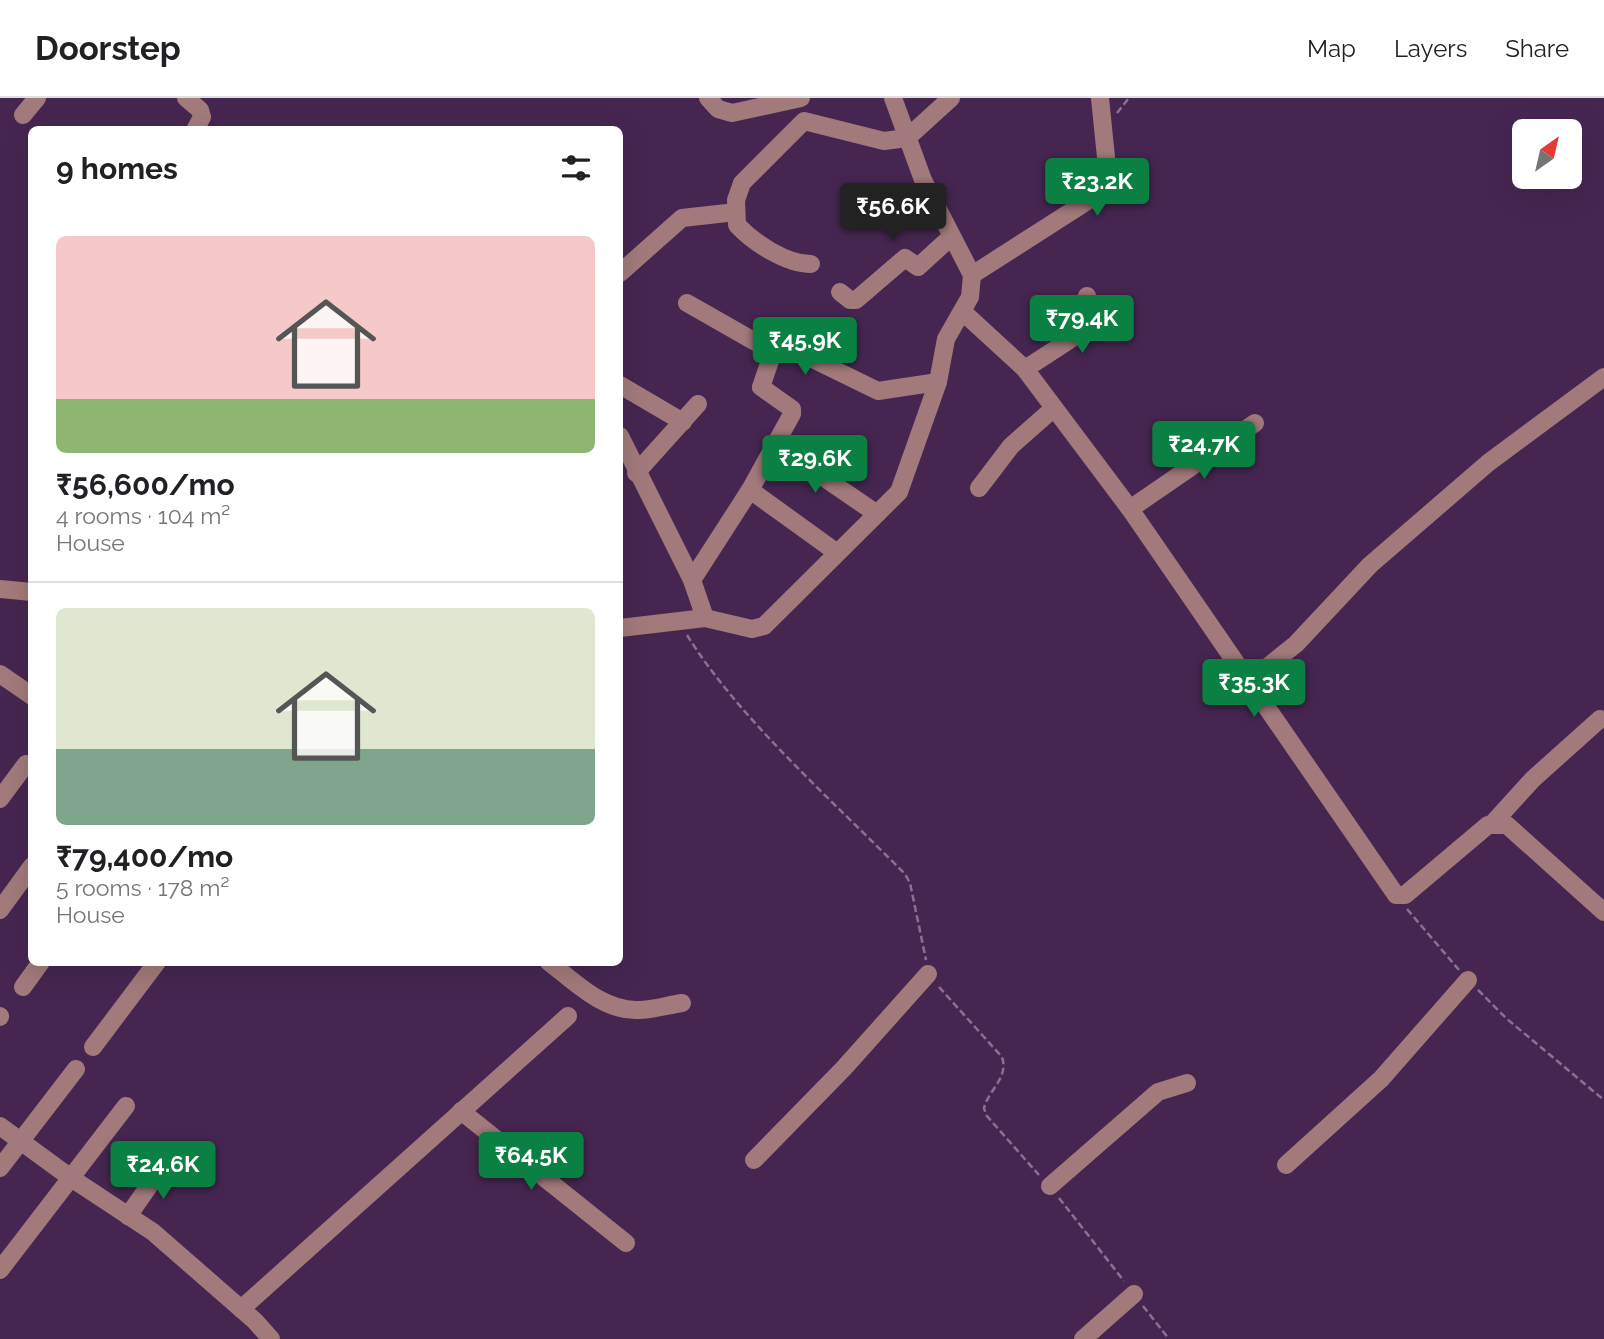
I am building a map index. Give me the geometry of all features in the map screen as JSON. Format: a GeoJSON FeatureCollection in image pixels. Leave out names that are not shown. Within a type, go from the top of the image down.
{"type":"FeatureCollection","features":[{"type":"Feature","properties":{"kind":"street"},"geometry":{"type":"LineString","coordinates":[[23,115],[37,98]]}},
{"type":"Feature","properties":{"kind":"street"},"geometry":{"type":"LineString","coordinates":[[186,98],[200,110],[202,117],[197,126]]}},
{"type":"Feature","properties":{"kind":"street"},"geometry":{"type":"LineString","coordinates":[[708,98],[718,109],[732,113],[801,98]]}},
{"type":"Feature","properties":{"kind":"street"},"geometry":{"type":"LineString","coordinates":[[623,628],[705,618],[752,629],[764,626],[899,492],[905,481],[938,382],[942,352],[970,297],[972,275],[951,237],[907,138],[893,98]]}},
{"type":"Feature","properties":{"kind":"street"},"geometry":{"type":"LineString","coordinates":[[811,264],[793,261],[737,225],[736,200],[742,183],[804,121],[884,141],[907,138],[951,98]]}},
{"type":"Feature","properties":{"kind":"street"},"geometry":{"type":"LineString","coordinates":[[972,275],[1100,193],[1108,177],[1100,98]]}},
{"type":"Feature","properties":{"kind":"street"},"geometry":{"type":"LineString","coordinates":[[623,270],[682,218],[736,212]]}},
{"type":"Feature","properties":{"kind":"street"},"geometry":{"type":"LineString","coordinates":[[840,292],[850,300],[856,300],[905,258],[918,267],[951,237]]}},
{"type":"Feature","properties":{"kind":"street"},"geometry":{"type":"LineString","coordinates":[[1024,369],[1071,339],[1087,296]]}},
{"type":"Feature","properties":{"kind":"street"},"geometry":{"type":"LineString","coordinates":[[687,303],[773,352],[790,348],[878,391],[938,382]]}},
{"type":"Feature","properties":{"kind":"street"},"geometry":{"type":"LineString","coordinates":[[964,312],[1024,369],[1130,509],[1251,680],[1396,895],[1405,895],[1492,824],[1533,779],[1600,719]]}},
{"type":"Feature","properties":{"kind":"street"},"geometry":{"type":"LineString","coordinates":[[692,580],[750,490],[793,412],[761,387],[773,352]]}},
{"type":"Feature","properties":{"kind":"street"},"geometry":{"type":"LineString","coordinates":[[1251,680],[1296,644],[1370,565],[1469,480],[1604,377]]}},
{"type":"Feature","properties":{"kind":"street"},"geometry":{"type":"LineString","coordinates":[[623,387],[682,422]]}},
{"type":"Feature","properties":{"kind":"street"},"geometry":{"type":"LineString","coordinates":[[636,473],[698,404]]}},
{"type":"Feature","properties":{"kind":"street"},"geometry":{"type":"LineString","coordinates":[[979,488],[1011,446],[1055,408]]}},
{"type":"Feature","properties":{"kind":"street"},"geometry":{"type":"LineString","coordinates":[[1130,509],[1255,423]]}},
{"type":"Feature","properties":{"kind":"street"},"geometry":{"type":"LineString","coordinates":[[623,443],[692,580],[705,618]]}},
{"type":"Feature","properties":{"kind":"street"},"geometry":{"type":"LineString","coordinates":[[775,444],[877,514]]}},
{"type":"Feature","properties":{"kind":"street"},"geometry":{"type":"LineString","coordinates":[[750,490],[836,552]]}},
{"type":"Feature","properties":{"kind":"street"},"geometry":{"type":"LineString","coordinates":[[0,589],[28,592]]}},
{"type":"Feature","properties":{"kind":"street"},"geometry":{"type":"LineString","coordinates":[[0,674],[28,693]]}},
{"type":"Feature","properties":{"kind":"street"},"geometry":{"type":"LineString","coordinates":[[0,799],[26,764]]}},
{"type":"Feature","properties":{"kind":"street"},"geometry":{"type":"LineString","coordinates":[[1492,824],[1507,825],[1604,912]]}},
{"type":"Feature","properties":{"kind":"street"},"geometry":{"type":"LineString","coordinates":[[0,910],[28,872]]}},
{"type":"Feature","properties":{"kind":"street"},"geometry":{"type":"LineString","coordinates":[[23,987],[38,966]]}},
{"type":"Feature","properties":{"kind":"street"},"geometry":{"type":"LineString","coordinates":[[93,1047],[154,966]]}},
{"type":"Feature","properties":{"kind":"street"},"geometry":{"type":"LineString","coordinates":[[554,966],[597,999],[617,1008],[638,1011],[682,1003]]}},
{"type":"Feature","properties":{"kind":"street"},"geometry":{"type":"LineString","coordinates":[[754,1160],[844,1069],[929,974]]}},
{"type":"Feature","properties":{"kind":"street"},"geometry":{"type":"LineString","coordinates":[[1286,1165],[1381,1079],[1468,980]]}},
{"type":"Feature","properties":{"kind":"street"},"geometry":{"type":"LineString","coordinates":[[241,1309],[568,1016]]}},
{"type":"Feature","properties":{"kind":"street"},"geometry":{"type":"LineString","coordinates":[[0,1168],[76,1069]]}},
{"type":"Feature","properties":{"kind":"street"},"geometry":{"type":"LineString","coordinates":[[1050,1186],[1158,1092],[1187,1083]]}},
{"type":"Feature","properties":{"kind":"street"},"geometry":{"type":"LineString","coordinates":[[0,1270],[126,1106]]}},
{"type":"Feature","properties":{"kind":"street"},"geometry":{"type":"LineString","coordinates":[[461,1111],[626,1243]]}},
{"type":"Feature","properties":{"kind":"street"},"geometry":{"type":"LineString","coordinates":[[0,1126],[153,1233],[241,1309],[271,1339]]}},
{"type":"Feature","properties":{"kind":"street"},"geometry":{"type":"LineString","coordinates":[[128,1216],[165,1163]]}},
{"type":"Feature","properties":{"kind":"street"},"geometry":{"type":"LineString","coordinates":[[1083,1339],[1134,1294]]}},
{"type":"Feature","properties":{"kind":"path"},"geometry":{"type":"LineString","coordinates":[[1396,895],[1445,956],[1507,1019],[1604,1100]]}}]}
